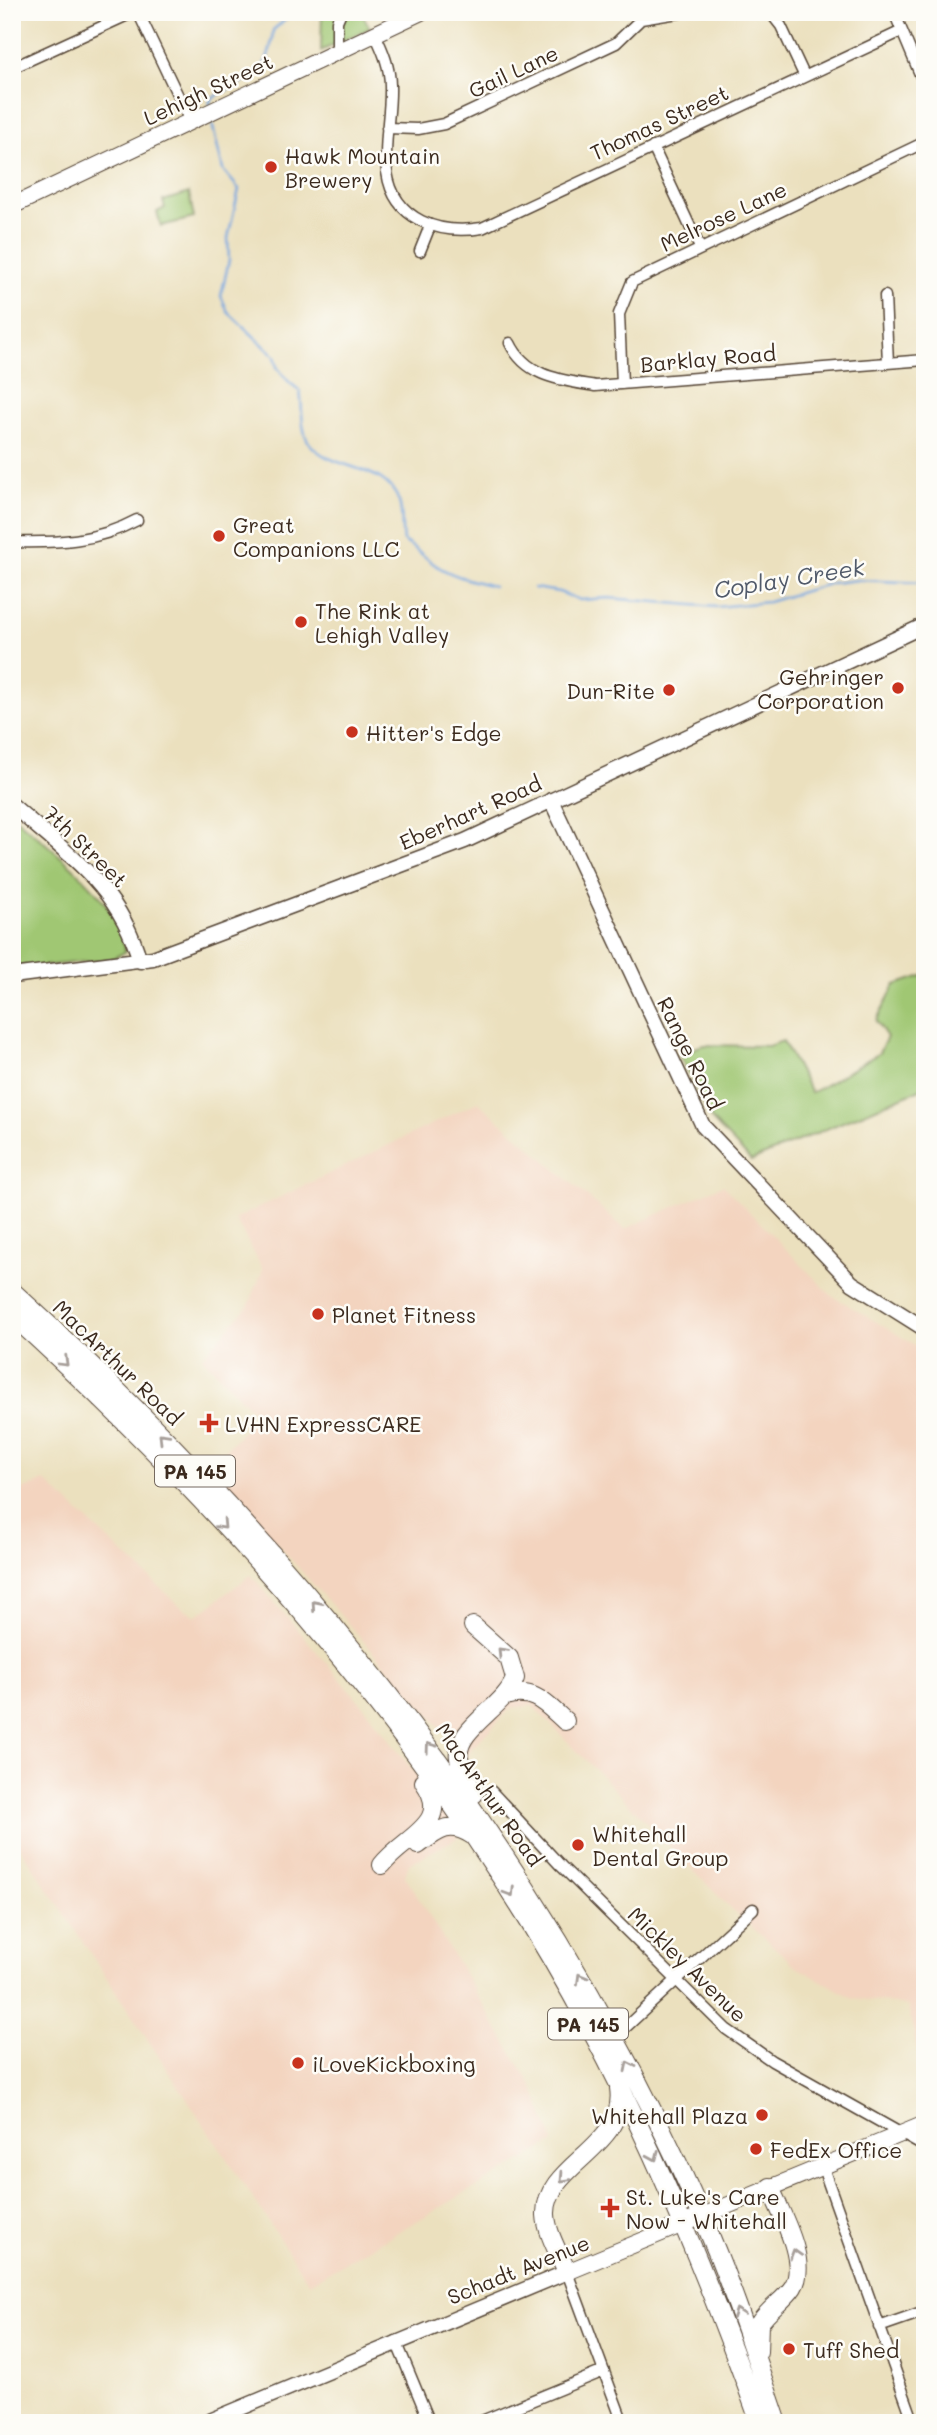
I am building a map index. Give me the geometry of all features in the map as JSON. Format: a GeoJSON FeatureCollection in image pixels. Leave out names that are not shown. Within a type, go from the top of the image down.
{"type":"FeatureCollection","features":[{"type":"Feature","properties":{"kind":"highway","name":"MacArthur Road"},"geometry":{"type":"LineString","coordinates":[[14,1293],[139,1412],[268,1550],[376,1676],[480,1814],[548,1922],[614,2038],[702,2215],[778,2423]]}},
{"type":"Feature","properties":{"kind":"highway","name":"MacArthur Road"},"geometry":{"type":"LineString","coordinates":[[12,1315],[133,1430],[313,1626],[405,1741],[472,1835],[571,1993],[618,2081],[684,2223],[760,2423]]}},
{"type":"Feature","properties":{"kind":"highway"},"geometry":{"type":"LineString","coordinates":[[473,1626],[512,1663],[514,1678],[505,1696],[466,1735],[459,1751],[480,1814]]}},
{"type":"Feature","properties":{"kind":"highway"},"geometry":{"type":"LineString","coordinates":[[505,1696],[525,1692],[535,1695],[565,1721]]}},
{"type":"Feature","properties":{"kind":"highway"},"geometry":{"type":"LineString","coordinates":[[405,1741],[409,1759],[432,1796],[434,1811],[427,1825],[393,1850],[382,1865],[399,1858],[447,1826],[457,1826],[472,1835]]}},
{"type":"Feature","properties":{"kind":"highway"},"geometry":{"type":"LineString","coordinates":[[567,2272],[548,2225],[548,2203],[558,2184],[617,2119],[621,2105],[618,2081]]}},
{"type":"Feature","properties":{"kind":"highway"},"geometry":{"type":"LineString","coordinates":[[763,2379],[757,2349],[759,2324],[792,2289],[799,2269],[795,2251],[770,2187]]}},
{"type":"Feature","properties":{"kind":"main road","name":"Lehigh Street"},"geometry":{"type":"LineString","coordinates":[[12,206],[421,12]]}},
{"type":"Feature","properties":{"kind":"main road","name":"Schadt Avenue"},"geometry":{"type":"LineString","coordinates":[[567,2272],[925,2124]]}},
{"type":"Feature","properties":{"kind":"street"},"geometry":{"type":"LineString","coordinates":[[12,68],[136,12],[203,115]]}},
{"type":"Feature","properties":{"kind":"street"},"geometry":{"type":"LineString","coordinates":[[337,51],[337,21],[341,12]]}},
{"type":"Feature","properties":{"kind":"street","name":"Gail Lane"},"geometry":{"type":"LineString","coordinates":[[387,128],[418,130],[444,124],[616,43],[639,15],[684,12]]}},
{"type":"Feature","properties":{"kind":"street"},"geometry":{"type":"LineString","coordinates":[[769,12],[781,26],[804,75]]}},
{"type":"Feature","properties":{"kind":"street"},"geometry":{"type":"LineString","coordinates":[[894,12],[925,86]]}},
{"type":"Feature","properties":{"kind":"street","name":"Thomas Street"},"geometry":{"type":"LineString","coordinates":[[430,226],[445,231],[482,228],[902,31]]}},
{"type":"Feature","properties":{"kind":"street"},"geometry":{"type":"LineString","coordinates":[[375,34],[389,70],[387,174],[394,193],[405,208],[430,226],[420,251]]}},
{"type":"Feature","properties":{"kind":"street","name":"Melrose Lane"},"geometry":{"type":"LineString","coordinates":[[622,384],[619,314],[632,282],[925,142]]}},
{"type":"Feature","properties":{"kind":"street"},"geometry":{"type":"LineString","coordinates":[[653,147],[700,248]]}},
{"type":"Feature","properties":{"kind":"street"},"geometry":{"type":"LineString","coordinates":[[885,296],[888,363]]}},
{"type":"Feature","properties":{"kind":"street","name":"Barklay Road"},"geometry":{"type":"LineString","coordinates":[[510,343],[526,366],[541,374],[595,386],[925,360]]}},
{"type":"Feature","properties":{"kind":"street"},"geometry":{"type":"LineString","coordinates":[[12,542],[84,540],[108,534],[137,520]]}},
{"type":"Feature","properties":{"kind":"street","name":"Eberhart Road"},"geometry":{"type":"LineString","coordinates":[[12,976],[139,961],[173,952],[465,841],[925,625]]}},
{"type":"Feature","properties":{"kind":"street","name":"Range Road"},"geometry":{"type":"LineString","coordinates":[[551,800],[703,1126],[852,1283],[925,1329]]}},
{"type":"Feature","properties":{"kind":"street","name":"7th Street"},"geometry":{"type":"LineString","coordinates":[[12,805],[108,892],[127,922],[139,961]]}},
{"type":"Feature","properties":{"kind":"street","name":"Mickley Avenue"},"geometry":{"type":"LineString","coordinates":[[491,1791],[704,2011],[748,2046],[829,2095],[925,2147]]}},
{"type":"Feature","properties":{"kind":"street"},"geometry":{"type":"LineString","coordinates":[[614,2038],[753,1909]]}},
{"type":"Feature","properties":{"kind":"street"},"geometry":{"type":"LineString","coordinates":[[821,2165],[914,2423]]}},
{"type":"Feature","properties":{"kind":"street"},"geometry":{"type":"LineString","coordinates":[[567,2272],[623,2423]]}},
{"type":"Feature","properties":{"kind":"street","name":"Schadt Avenue"},"geometry":{"type":"LineString","coordinates":[[205,2423],[567,2272]]}},
{"type":"Feature","properties":{"kind":"street"},"geometry":{"type":"LineString","coordinates":[[879,2327],[925,2311]]}},
{"type":"Feature","properties":{"kind":"street"},"geometry":{"type":"LineString","coordinates":[[396,2342],[430,2423]]}},
{"type":"Feature","properties":{"kind":"street"},"geometry":{"type":"LineString","coordinates":[[477,2423],[505,2417],[604,2371]]}},
{"type":"Feature","properties":{"kind":"shaded area"},"geometry":{"type":"Polygon","coordinates":[[[478,1102],[625,1229],[723,1185],[831,1295],[925,1351],[925,2085],[908,2006],[853,1998],[798,1968],[729,1907],[532,1705],[511,1708],[470,1750],[468,1759],[209,1467],[257,1416],[202,1357],[249,1305],[263,1269],[235,1219],[478,1102]]]}},
{"type":"Feature","properties":{"kind":"shaded area"},"geometry":{"type":"Polygon","coordinates":[[[45,1481],[179,1605],[196,1616],[251,1575],[360,1702],[445,1812],[459,1837],[409,1864],[405,1876],[534,2089],[554,2142],[309,2283],[12,1835],[12,1494],[45,1481]]]}},
{"type":"Feature","properties":{"kind":"green space"},"geometry":{"type":"Polygon","coordinates":[[[322,12],[361,12],[370,28],[321,51],[322,12]]]}},
{"type":"Feature","properties":{"kind":"green space"},"geometry":{"type":"Polygon","coordinates":[[[189,193],[194,218],[161,226],[157,212],[165,208],[163,201],[189,193]]]}},
{"type":"Feature","properties":{"kind":"green space"},"geometry":{"type":"Polygon","coordinates":[[[12,815],[64,859],[98,894],[121,932],[125,952],[112,959],[12,969],[12,815]]]}},
{"type":"Feature","properties":{"kind":"green space"},"geometry":{"type":"Polygon","coordinates":[[[925,975],[925,1087],[751,1161],[711,1119],[679,1054],[703,1045],[768,1046],[783,1041],[811,1093],[879,1053],[887,1037],[876,1021],[895,985],[925,975]]]}},
{"type":"Feature","properties":{"kind":"waterway","name":"Coplay Creek"},"geometry":{"type":"LineString","coordinates":[[210,105],[210,100],[261,69],[267,60],[273,30],[295,12]]}},
{"type":"Feature","properties":{"kind":"waterway","name":"Coplay Creek"},"geometry":{"type":"LineString","coordinates":[[211,119],[223,170],[239,189],[228,238],[229,260],[221,296],[228,312],[275,356],[277,367],[300,391],[303,426],[310,444],[332,459],[372,474],[393,489],[400,506],[403,541],[448,572],[493,586]]}},
{"type":"Feature","properties":{"kind":"waterway","name":"Coplay Creek"},"geometry":{"type":"LineString","coordinates":[[534,588],[559,592],[580,600],[608,598],[716,607],[768,602],[832,583],[858,580],[925,583]]}},
{"type":"Feature","properties":{"kind":"place","name":"Hawk Mountain Brewery"},"geometry":{"type":"Point","coordinates":[271,167]}},
{"type":"Feature","properties":{"kind":"place","name":"Great Companions LLC"},"geometry":{"type":"Point","coordinates":[219,536]}},
{"type":"Feature","properties":{"kind":"place","name":"The Rink at Lehigh Valley"},"geometry":{"type":"Point","coordinates":[301,622]}},
{"type":"Feature","properties":{"kind":"place","name":"Gehringer Corporation"},"geometry":{"type":"Point","coordinates":[898,688]}},
{"type":"Feature","properties":{"kind":"place","name":"Dun-Rite"},"geometry":{"type":"Point","coordinates":[669,690]}},
{"type":"Feature","properties":{"kind":"place","name":"Hitter's Edge"},"geometry":{"type":"Point","coordinates":[352,732]}},
{"type":"Feature","properties":{"kind":"place","name":"Planet Fitness"},"geometry":{"type":"Point","coordinates":[318,1314]}},
{"type":"Feature","properties":{"kind":"place","name":"LVHN ExpressCARE"},"geometry":{"type":"Point","coordinates":[209,1423]}},
{"type":"Feature","properties":{"kind":"place","name":"Whitehall Dental Group"},"geometry":{"type":"Point","coordinates":[578,1845]}},
{"type":"Feature","properties":{"kind":"place","name":"iLoveKickboxing"},"geometry":{"type":"Point","coordinates":[298,2063]}},
{"type":"Feature","properties":{"kind":"place","name":"Whitehall Plaza"},"geometry":{"type":"Point","coordinates":[762,2115]}},
{"type":"Feature","properties":{"kind":"place","name":"FedEx Office"},"geometry":{"type":"Point","coordinates":[756,2149]}},
{"type":"Feature","properties":{"kind":"place","name":"St. Luke's Care Now - Whitehall"},"geometry":{"type":"Point","coordinates":[610,2208]}},
{"type":"Feature","properties":{"kind":"place","name":"Tuff Shed"},"geometry":{"type":"Point","coordinates":[789,2349]}}]}
